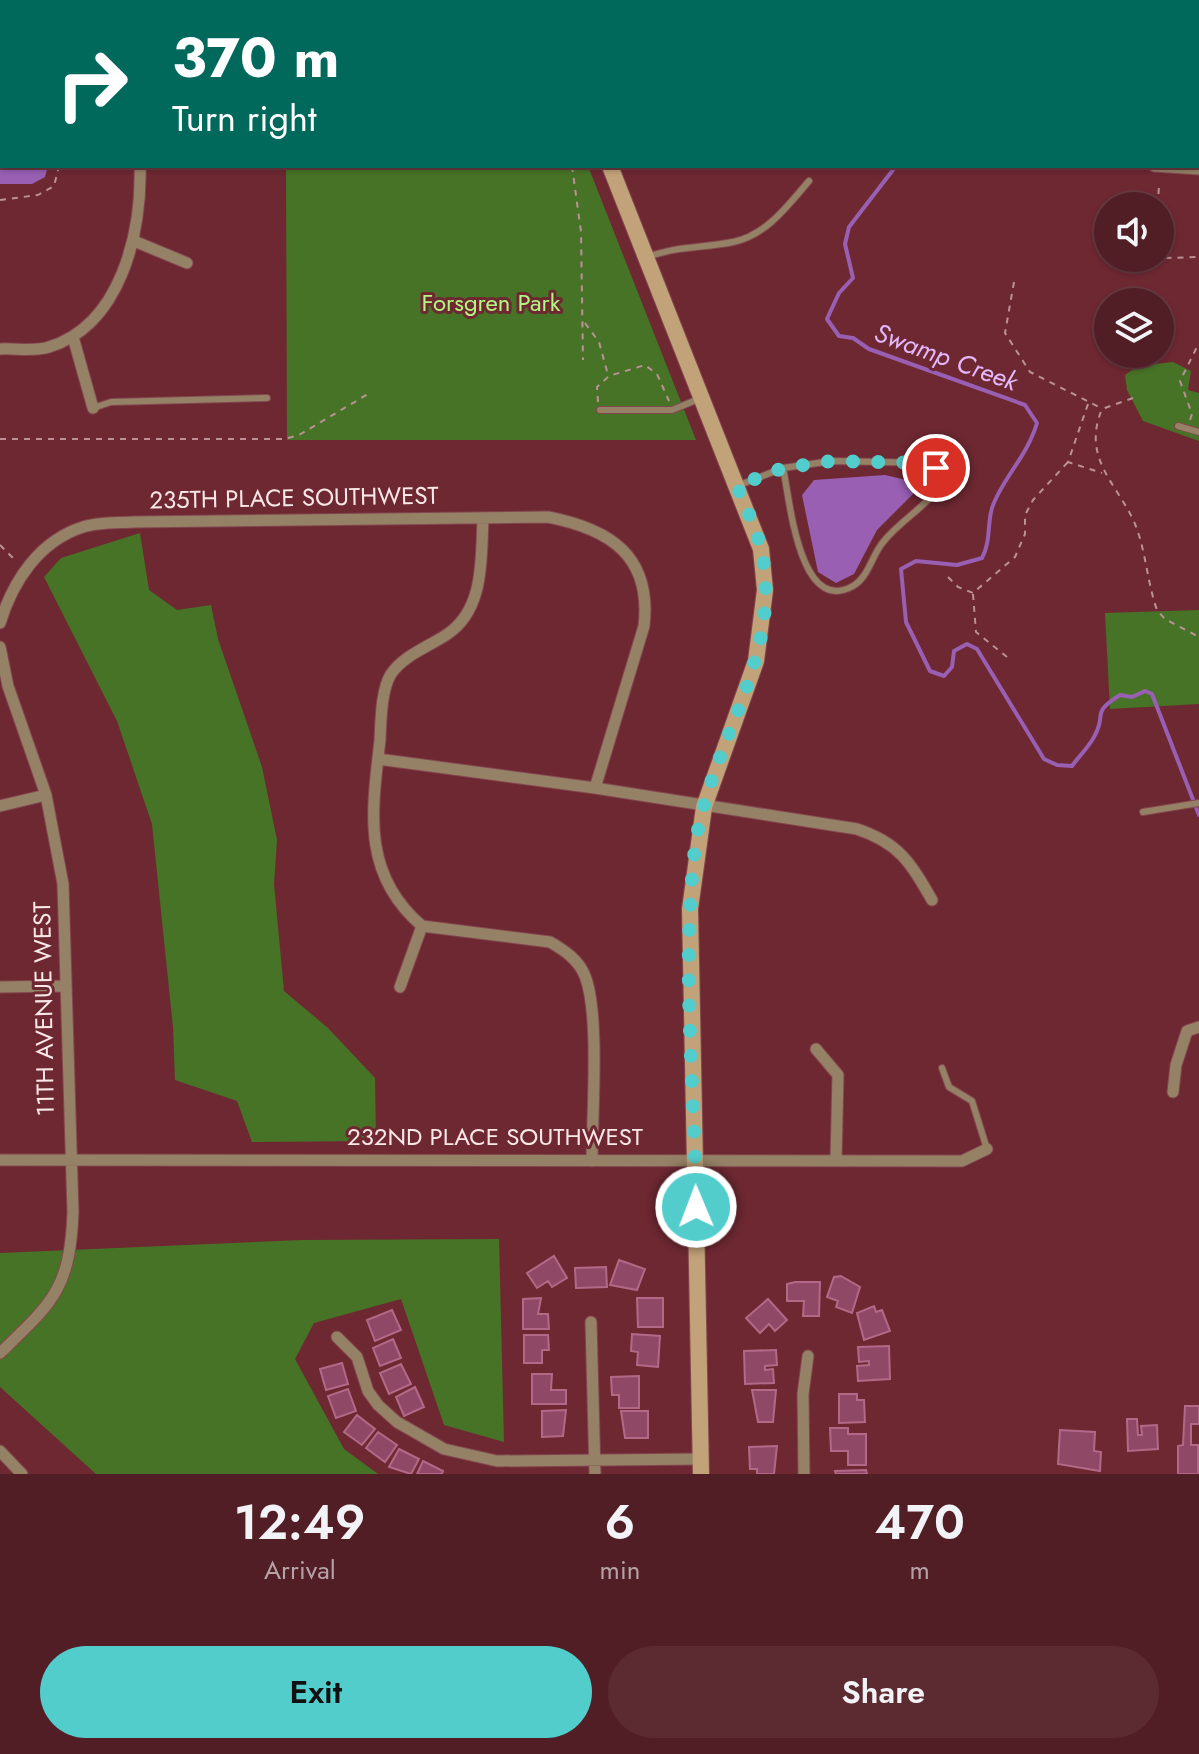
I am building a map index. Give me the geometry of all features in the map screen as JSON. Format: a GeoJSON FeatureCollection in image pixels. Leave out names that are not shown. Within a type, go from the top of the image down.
{"type":"FeatureCollection","features":[{"type":"Feature","properties":{"kind":"street"},"geometry":{"type":"LineString","coordinates":[[0,349],[47,348],[90,326],[105,305],[134,241],[140,213],[140,168]]}},
{"type":"Feature","properties":{"kind":"street"},"geometry":{"type":"LineString","coordinates":[[337,1337],[357,1357],[368,1391],[378,1405],[397,1422],[444,1449],[497,1461],[595,1461],[701,1467],[690,909],[704,807],[756,661],[765,590],[761,549],[611,168]]}},
{"type":"Feature","properties":{"kind":"street"},"geometry":{"type":"LineString","coordinates":[[134,241],[187,263]]}},
{"type":"Feature","properties":{"kind":"street"},"geometry":{"type":"LineString","coordinates":[[73,337],[93,408]]}},
{"type":"Feature","properties":{"kind":"street","name":"235TH PLACE SOUTHWEST"},"geometry":{"type":"LineString","coordinates":[[0,623],[7,601],[24,570],[59,538],[84,526],[133,522],[548,517],[584,524],[628,554],[639,574],[647,601],[644,626],[595,788]]}},
{"type":"Feature","properties":{"kind":"street"},"geometry":{"type":"LineString","coordinates":[[483,518],[480,584],[467,611],[449,634],[415,652],[390,675],[373,806],[375,851],[386,885],[402,909],[422,926],[550,942],[569,953],[584,973],[591,999],[592,1161]]}},
{"type":"Feature","properties":{"kind":"street","name":"11TH AVENUE WEST"},"geometry":{"type":"LineString","coordinates":[[0,647],[8,686],[46,795],[63,884],[73,1212],[72,1255],[66,1276],[50,1305],[0,1353]]}},
{"type":"Feature","properties":{"kind":"street"},"geometry":{"type":"LineString","coordinates":[[378,759],[595,788],[857,829],[886,839],[906,858],[932,900]]}},
{"type":"Feature","properties":{"kind":"street"},"geometry":{"type":"LineString","coordinates":[[0,806],[46,795]]}},
{"type":"Feature","properties":{"kind":"street"},"geometry":{"type":"LineString","coordinates":[[400,987],[422,926]]}},
{"type":"Feature","properties":{"kind":"street"},"geometry":{"type":"LineString","coordinates":[[0,987],[66,986]]}},
{"type":"Feature","properties":{"kind":"street"},"geometry":{"type":"LineString","coordinates":[[1173,1092],[1176,1065],[1187,1031],[1199,1027]]}},
{"type":"Feature","properties":{"kind":"street"},"geometry":{"type":"LineString","coordinates":[[816,1049],[838,1075],[836,1160]]}},
{"type":"Feature","properties":{"kind":"street","name":"232ND PLACE SOUTHWEST"},"geometry":{"type":"LineString","coordinates":[[0,1160],[962,1161],[987,1149]]}},
{"type":"Feature","properties":{"kind":"street"},"geometry":{"type":"LineString","coordinates":[[591,1322],[595,1474]]}},
{"type":"Feature","properties":{"kind":"street"},"geometry":{"type":"LineString","coordinates":[[804,1474],[803,1394],[808,1356]]}},
{"type":"Feature","properties":{"kind":"street"},"geometry":{"type":"LineString","coordinates":[[0,1451],[22,1474]]}},
{"type":"Feature","properties":{"kind":"lane"},"geometry":{"type":"LineString","coordinates":[[648,257],[669,249],[748,237],[765,228],[809,181]]}},
{"type":"Feature","properties":{"kind":"lane"},"geometry":{"type":"LineString","coordinates":[[93,408],[111,402],[267,398]]}},
{"type":"Feature","properties":{"kind":"lane"},"geometry":{"type":"LineString","coordinates":[[600,410],[672,410],[701,398]]}},
{"type":"Feature","properties":{"kind":"lane"},"geometry":{"type":"LineString","coordinates":[[1178,426],[1199,432]]}},
{"type":"Feature","properties":{"kind":"lane"},"geometry":{"type":"LineString","coordinates":[[737,486],[783,468],[832,461],[929,463],[936,468],[941,485],[883,542],[853,586],[829,590],[818,586],[807,571],[783,468]]}},
{"type":"Feature","properties":{"kind":"lane"},"geometry":{"type":"LineString","coordinates":[[1143,812],[1199,803]]}},
{"type":"Feature","properties":{"kind":"lane"},"geometry":{"type":"LineString","coordinates":[[942,1068],[949,1087],[967,1095],[977,1109],[987,1149]]}},
{"type":"Feature","properties":{"kind":"path"},"geometry":{"type":"LineString","coordinates":[[0,200],[38,195],[54,186],[58,168]]}},
{"type":"Feature","properties":{"kind":"path"},"geometry":{"type":"LineString","coordinates":[[572,168],[581,232],[583,360]]}},
{"type":"Feature","properties":{"kind":"path"},"geometry":{"type":"LineString","coordinates":[[1159,183],[1159,192]]}},
{"type":"Feature","properties":{"kind":"path"},"geometry":{"type":"LineString","coordinates":[[1174,258],[1199,257]]}},
{"type":"Feature","properties":{"kind":"path"},"geometry":{"type":"LineString","coordinates":[[1014,282],[1005,333],[1030,372],[1102,409],[1133,398]]}},
{"type":"Feature","properties":{"kind":"path"},"geometry":{"type":"LineString","coordinates":[[583,321],[599,342],[609,376]]}},
{"type":"Feature","properties":{"kind":"path"},"geometry":{"type":"LineString","coordinates":[[1187,429],[1192,414],[1180,381],[1199,343]]}},
{"type":"Feature","properties":{"kind":"path"},"geometry":{"type":"LineString","coordinates":[[600,410],[597,387],[609,376],[645,365],[652,368],[672,410]]}},
{"type":"Feature","properties":{"kind":"path"},"geometry":{"type":"LineString","coordinates":[[0,439],[284,439],[299,435],[368,394]]}},
{"type":"Feature","properties":{"kind":"path"},"geometry":{"type":"LineString","coordinates":[[973,593],[1015,557],[1025,534],[1025,515],[1033,500],[1068,462],[1088,402]]}},
{"type":"Feature","properties":{"kind":"path"},"geometry":{"type":"LineString","coordinates":[[1102,409],[1096,423],[1103,473],[1134,522],[1157,610],[1165,619],[1199,637]]}},
{"type":"Feature","properties":{"kind":"path"},"geometry":{"type":"LineString","coordinates":[[1068,462],[1103,473]]}},
{"type":"Feature","properties":{"kind":"path"},"geometry":{"type":"LineString","coordinates":[[0,545],[24,570]]}},
{"type":"Feature","properties":{"kind":"path"},"geometry":{"type":"LineString","coordinates":[[948,577],[958,587],[973,593]]}},
{"type":"Feature","properties":{"kind":"path"},"geometry":{"type":"LineString","coordinates":[[973,593],[976,632],[1007,657]]}},
{"type":"Feature","properties":{"kind":"green space","name":"Forsgren Park"},"geometry":{"type":"Polygon","coordinates":[[[286,168],[589,168],[696,440],[287,440],[286,168]]]}},
{"type":"Feature","properties":{"kind":"green space"},"geometry":{"type":"Polygon","coordinates":[[[1174,362],[1191,371],[1188,390],[1199,393],[1199,441],[1143,421],[1127,390],[1125,375],[1135,368],[1174,368],[1174,362]]]}},
{"type":"Feature","properties":{"kind":"green space"},"geometry":{"type":"Polygon","coordinates":[[[140,533],[149,590],[177,610],[211,605],[218,639],[262,767],[277,840],[274,884],[284,991],[328,1028],[375,1078],[376,1141],[252,1142],[237,1101],[175,1080],[173,1027],[152,824],[117,721],[44,577],[61,558],[140,533]]]}},
{"type":"Feature","properties":{"kind":"green space"},"geometry":{"type":"Polygon","coordinates":[[[1199,610],[1199,704],[1110,709],[1105,613],[1199,610]]]}},
{"type":"Feature","properties":{"kind":"green space"},"geometry":{"type":"Polygon","coordinates":[[[499,1239],[504,1442],[444,1425],[401,1299],[314,1323],[295,1359],[344,1449],[378,1474],[96,1474],[0,1387],[0,1253],[302,1240],[499,1239]]]}},
{"type":"Feature","properties":{"kind":"shaded area"},"geometry":{"type":"Polygon","coordinates":[[[0,168],[47,168],[45,177],[32,184],[0,184],[0,168]]]}},
{"type":"Feature","properties":{"kind":"shaded area"},"geometry":{"type":"Polygon","coordinates":[[[885,475],[923,484],[877,530],[854,574],[836,583],[818,572],[802,495],[814,480],[885,475]]]}},
{"type":"Feature","properties":{"kind":"building"},"geometry":{"type":"Polygon","coordinates":[[[554,1256],[567,1278],[552,1287],[548,1281],[537,1288],[527,1273],[554,1256]]]}},
{"type":"Feature","properties":{"kind":"building"},"geometry":{"type":"Polygon","coordinates":[[[619,1260],[645,1269],[637,1290],[610,1285],[619,1260]]]}},
{"type":"Feature","properties":{"kind":"building"},"geometry":{"type":"Polygon","coordinates":[[[606,1267],[607,1287],[576,1288],[575,1268],[606,1267]]]}},
{"type":"Feature","properties":{"kind":"building"},"geometry":{"type":"Polygon","coordinates":[[[841,1276],[860,1287],[852,1313],[836,1307],[838,1301],[827,1297],[834,1277],[841,1276]]]}},
{"type":"Feature","properties":{"kind":"building"},"geometry":{"type":"Polygon","coordinates":[[[820,1282],[819,1316],[803,1316],[804,1301],[787,1301],[787,1284],[820,1282]]]}},
{"type":"Feature","properties":{"kind":"building"},"geometry":{"type":"Polygon","coordinates":[[[541,1298],[538,1314],[548,1314],[549,1329],[523,1329],[523,1299],[541,1298]]]}},
{"type":"Feature","properties":{"kind":"building"},"geometry":{"type":"Polygon","coordinates":[[[637,1298],[663,1298],[663,1327],[638,1327],[637,1298]]]}},
{"type":"Feature","properties":{"kind":"building"},"geometry":{"type":"Polygon","coordinates":[[[768,1299],[787,1320],[775,1331],[769,1324],[760,1333],[746,1318],[768,1299]]]}},
{"type":"Feature","properties":{"kind":"building"},"geometry":{"type":"Polygon","coordinates":[[[874,1306],[876,1312],[882,1310],[890,1331],[864,1340],[857,1313],[874,1306]]]}},
{"type":"Feature","properties":{"kind":"building"},"geometry":{"type":"Polygon","coordinates":[[[392,1310],[401,1330],[375,1341],[367,1320],[392,1310]]]}},
{"type":"Feature","properties":{"kind":"building"},"geometry":{"type":"Polygon","coordinates":[[[632,1334],[660,1336],[658,1367],[637,1365],[638,1352],[631,1351],[632,1334]]]}},
{"type":"Feature","properties":{"kind":"building"},"geometry":{"type":"Polygon","coordinates":[[[524,1335],[548,1335],[549,1350],[542,1350],[542,1363],[524,1363],[524,1335]]]}},
{"type":"Feature","properties":{"kind":"building"},"geometry":{"type":"Polygon","coordinates":[[[393,1339],[401,1358],[380,1366],[373,1348],[393,1339]]]}},
{"type":"Feature","properties":{"kind":"building"},"geometry":{"type":"Polygon","coordinates":[[[889,1346],[890,1379],[858,1381],[857,1366],[869,1365],[869,1361],[859,1362],[858,1347],[889,1346]]]}},
{"type":"Feature","properties":{"kind":"building"},"geometry":{"type":"Polygon","coordinates":[[[776,1350],[777,1365],[765,1366],[765,1370],[773,1369],[774,1383],[745,1384],[744,1351],[776,1350]]]}},
{"type":"Feature","properties":{"kind":"building"},"geometry":{"type":"Polygon","coordinates":[[[342,1363],[348,1384],[326,1390],[320,1369],[342,1363]]]}},
{"type":"Feature","properties":{"kind":"building"},"geometry":{"type":"Polygon","coordinates":[[[401,1364],[411,1384],[389,1394],[380,1373],[401,1364]]]}},
{"type":"Feature","properties":{"kind":"building"},"geometry":{"type":"Polygon","coordinates":[[[532,1374],[552,1374],[551,1390],[566,1390],[566,1404],[532,1404],[532,1374]]]}},
{"type":"Feature","properties":{"kind":"building"},"geometry":{"type":"Polygon","coordinates":[[[639,1376],[639,1408],[619,1408],[619,1395],[612,1395],[611,1377],[639,1376]]]}},
{"type":"Feature","properties":{"kind":"building"},"geometry":{"type":"Polygon","coordinates":[[[415,1387],[424,1407],[404,1416],[396,1397],[415,1387]]]}},
{"type":"Feature","properties":{"kind":"building"},"geometry":{"type":"Polygon","coordinates":[[[348,1389],[356,1411],[336,1418],[328,1396],[348,1389]]]}},
{"type":"Feature","properties":{"kind":"building"},"geometry":{"type":"Polygon","coordinates":[[[752,1390],[776,1390],[773,1422],[758,1422],[752,1390]]]}},
{"type":"Feature","properties":{"kind":"building"},"geometry":{"type":"Polygon","coordinates":[[[839,1394],[857,1394],[857,1400],[864,1400],[865,1422],[839,1423],[839,1394]]]}},
{"type":"Feature","properties":{"kind":"building"},"geometry":{"type":"Polygon","coordinates":[[[1185,1406],[1199,1406],[1199,1424],[1191,1424],[1191,1445],[1198,1445],[1198,1474],[1178,1474],[1178,1446],[1183,1445],[1185,1406]]]}},
{"type":"Feature","properties":{"kind":"building"},"geometry":{"type":"Polygon","coordinates":[[[566,1410],[563,1436],[542,1437],[542,1411],[566,1410]]]}},
{"type":"Feature","properties":{"kind":"building"},"geometry":{"type":"Polygon","coordinates":[[[621,1411],[648,1411],[648,1438],[625,1438],[621,1411]]]}},
{"type":"Feature","properties":{"kind":"building"},"geometry":{"type":"Polygon","coordinates":[[[357,1415],[375,1429],[362,1445],[344,1432],[357,1415]]]}},
{"type":"Feature","properties":{"kind":"building"},"geometry":{"type":"Polygon","coordinates":[[[1127,1419],[1137,1419],[1138,1435],[1142,1435],[1141,1426],[1157,1425],[1158,1449],[1128,1451],[1127,1419]]]}},
{"type":"Feature","properties":{"kind":"building"},"geometry":{"type":"Polygon","coordinates":[[[830,1428],[848,1428],[848,1434],[866,1434],[866,1465],[848,1465],[848,1451],[831,1451],[830,1428]]]}},
{"type":"Feature","properties":{"kind":"building"},"geometry":{"type":"Polygon","coordinates":[[[1060,1430],[1095,1432],[1094,1451],[1101,1452],[1100,1471],[1058,1464],[1060,1430]]]}},
{"type":"Feature","properties":{"kind":"building"},"geometry":{"type":"Polygon","coordinates":[[[378,1432],[397,1445],[385,1462],[366,1448],[378,1432]]]}},
{"type":"Feature","properties":{"kind":"building"},"geometry":{"type":"Polygon","coordinates":[[[777,1446],[774,1474],[757,1474],[757,1469],[750,1469],[749,1447],[777,1446]]]}},
{"type":"Feature","properties":{"kind":"building"},"geometry":{"type":"Polygon","coordinates":[[[399,1449],[419,1459],[411,1474],[389,1467],[399,1449]]]}},
{"type":"Feature","properties":{"kind":"building"},"geometry":{"type":"Polygon","coordinates":[[[423,1461],[443,1471],[442,1474],[417,1474],[423,1461]]]}},
{"type":"Feature","properties":{"kind":"building"},"geometry":{"type":"Polygon","coordinates":[[[866,1470],[867,1474],[836,1474],[835,1471],[866,1470]]]}},
{"type":"Feature","properties":{"kind":"waterway","name":"Swamp Creek"},"geometry":{"type":"LineString","coordinates":[[894,168],[849,227],[845,244],[853,278],[839,293],[827,319],[839,336],[853,338],[869,349],[1025,405],[1037,423],[1027,447],[996,498],[982,558],[957,565],[916,561],[901,569],[906,622],[930,671],[944,676],[952,667],[954,651],[967,644],[977,649],[1044,759],[1057,765],[1072,766],[1093,739],[1102,710],[1111,701],[1120,695],[1132,697],[1145,691],[1152,694],[1199,815]]}},
{"type":"Feature","properties":{"kind":"route"},"geometry":{"type":"LineString","coordinates":[[696,1207],[689,990],[690,909],[696,845],[704,807],[756,661],[765,590],[761,549],[737,486],[783,468],[832,461],[929,463],[936,468]]}}]}
